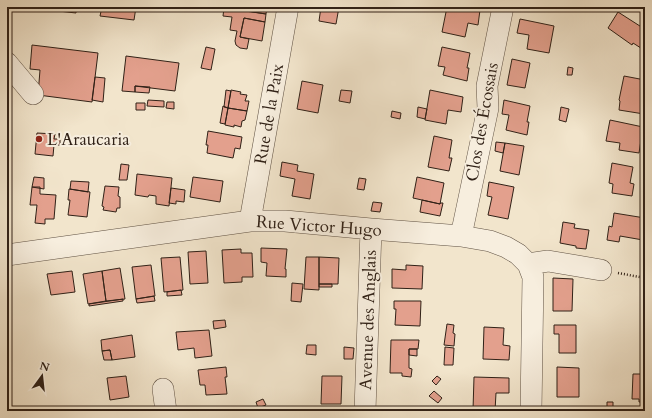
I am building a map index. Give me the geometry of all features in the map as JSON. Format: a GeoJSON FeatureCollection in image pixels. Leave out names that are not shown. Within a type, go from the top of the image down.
{"type":"FeatureCollection","features":[{"type":"Feature","properties":{"kind":"street","name":"Rue de la Paix"},"geometry":{"type":"LineString","coordinates":[[250,221],[288,7]]}},
{"type":"Feature","properties":{"kind":"street","name":"Clos des Écossais"},"geometry":{"type":"LineString","coordinates":[[461,236],[488,108],[487,86],[503,7]]}},
{"type":"Feature","properties":{"kind":"street"},"geometry":{"type":"LineString","coordinates":[[7,62],[34,94]]}},
{"type":"Feature","properties":{"kind":"street","name":"Rue Victor Hugo"},"geometry":{"type":"LineString","coordinates":[[7,254],[250,221],[285,220],[461,236],[490,241],[506,247],[518,254],[528,264]]}},
{"type":"Feature","properties":{"kind":"street","name":"Avenue des Anglais"},"geometry":{"type":"LineString","coordinates":[[365,411],[371,229]]}},
{"type":"Feature","properties":{"kind":"street"},"geometry":{"type":"LineString","coordinates":[[531,411],[533,277],[528,264],[548,261],[601,270]]}},
{"type":"Feature","properties":{"kind":"street"},"geometry":{"type":"LineString","coordinates":[[162,389],[166,411]]}},
{"type":"Feature","properties":{"kind":"path"},"geometry":{"type":"LineString","coordinates":[[601,270],[645,278]]}},
{"type":"Feature","properties":{"kind":"building"},"geometry":{"type":"Polygon","coordinates":[[[42,7],[76,7],[76,13],[41,9],[42,7]]]}},
{"type":"Feature","properties":{"kind":"building"},"geometry":{"type":"Polygon","coordinates":[[[102,7],[136,7],[134,20],[100,16],[102,7]]]}},
{"type":"Feature","properties":{"kind":"building"},"geometry":{"type":"Polygon","coordinates":[[[236,7],[267,7],[266,14],[235,9],[236,7]]]}},
{"type":"Feature","properties":{"kind":"building"},"geometry":{"type":"Polygon","coordinates":[[[321,7],[339,7],[336,24],[319,21],[321,7]]]}},
{"type":"Feature","properties":{"kind":"building"},"geometry":{"type":"Polygon","coordinates":[[[447,7],[462,7],[480,10],[478,25],[468,23],[465,37],[442,32],[447,7]]]}},
{"type":"Feature","properties":{"kind":"building"},"geometry":{"type":"Polygon","coordinates":[[[224,8],[266,14],[265,22],[244,18],[240,37],[249,39],[247,49],[240,48],[236,45],[235,41],[237,31],[230,30],[232,17],[223,16],[224,8]]]}},
{"type":"Feature","properties":{"kind":"building"},"geometry":{"type":"Polygon","coordinates":[[[618,12],[643,28],[641,31],[645,33],[644,50],[633,43],[632,45],[608,28],[618,12]]]}},
{"type":"Feature","properties":{"kind":"building"},"geometry":{"type":"Polygon","coordinates":[[[244,18],[265,22],[262,41],[240,37],[244,18]]]}},
{"type":"Feature","properties":{"kind":"building"},"geometry":{"type":"Polygon","coordinates":[[[520,19],[554,26],[549,53],[527,49],[529,35],[517,33],[520,19]]]}},
{"type":"Feature","properties":{"kind":"building"},"geometry":{"type":"Polygon","coordinates":[[[32,45],[98,53],[92,102],[38,95],[40,70],[30,69],[32,45]]]}},
{"type":"Feature","properties":{"kind":"building"},"geometry":{"type":"Polygon","coordinates":[[[206,47],[215,49],[211,70],[201,68],[206,47]]]}},
{"type":"Feature","properties":{"kind":"building"},"geometry":{"type":"Polygon","coordinates":[[[442,47],[470,53],[467,68],[469,68],[467,81],[443,75],[445,67],[438,66],[442,47]]]}},
{"type":"Feature","properties":{"kind":"building"},"geometry":{"type":"Polygon","coordinates":[[[126,56],[179,63],[175,91],[135,86],[135,92],[122,91],[126,56]]]}},
{"type":"Feature","properties":{"kind":"building"},"geometry":{"type":"Polygon","coordinates":[[[512,59],[530,63],[525,88],[507,85],[512,59]]]}},
{"type":"Feature","properties":{"kind":"building"},"geometry":{"type":"Polygon","coordinates":[[[568,67],[573,68],[572,75],[567,75],[568,67]]]}},
{"type":"Feature","properties":{"kind":"building"},"geometry":{"type":"Polygon","coordinates":[[[624,76],[645,80],[644,114],[619,110],[619,100],[624,76]]]}},
{"type":"Feature","properties":{"kind":"building"},"geometry":{"type":"Polygon","coordinates":[[[95,77],[105,78],[103,102],[92,100],[95,77]]]}},
{"type":"Feature","properties":{"kind":"building"},"geometry":{"type":"Polygon","coordinates":[[[302,81],[323,85],[318,113],[297,109],[302,81]]]}},
{"type":"Feature","properties":{"kind":"building"},"geometry":{"type":"Polygon","coordinates":[[[135,86],[150,87],[149,93],[135,92],[135,86]]]}},
{"type":"Feature","properties":{"kind":"building"},"geometry":{"type":"Polygon","coordinates":[[[226,90],[231,91],[228,108],[224,107],[226,90]]]}},
{"type":"Feature","properties":{"kind":"building"},"geometry":{"type":"Polygon","coordinates":[[[231,90],[247,95],[245,101],[249,101],[247,111],[228,108],[231,90]]]}},
{"type":"Feature","properties":{"kind":"building"},"geometry":{"type":"Polygon","coordinates":[[[341,90],[352,91],[350,103],[339,101],[341,90]]]}},
{"type":"Feature","properties":{"kind":"building"},"geometry":{"type":"Polygon","coordinates":[[[430,90],[463,97],[461,112],[448,110],[446,124],[425,120],[430,90]]]}},
{"type":"Feature","properties":{"kind":"building"},"geometry":{"type":"Polygon","coordinates":[[[148,100],[164,101],[164,107],[147,106],[148,100]]]}},
{"type":"Feature","properties":{"kind":"building"},"geometry":{"type":"Polygon","coordinates":[[[504,100],[530,106],[527,122],[529,122],[527,135],[506,130],[509,115],[502,114],[504,100]]]}},
{"type":"Feature","properties":{"kind":"building"},"geometry":{"type":"Polygon","coordinates":[[[167,102],[174,102],[174,109],[166,108],[167,102]]]}},
{"type":"Feature","properties":{"kind":"building"},"geometry":{"type":"Polygon","coordinates":[[[136,103],[145,103],[145,110],[136,110],[136,103]]]}},
{"type":"Feature","properties":{"kind":"building"},"geometry":{"type":"Polygon","coordinates":[[[223,106],[228,108],[225,124],[220,123],[223,106]]]}},
{"type":"Feature","properties":{"kind":"building"},"geometry":{"type":"Polygon","coordinates":[[[418,107],[427,109],[425,119],[417,117],[418,107]]]}},
{"type":"Feature","properties":{"kind":"building"},"geometry":{"type":"Polygon","coordinates":[[[561,107],[569,109],[566,122],[559,120],[561,107]]]}},
{"type":"Feature","properties":{"kind":"building"},"geometry":{"type":"Polygon","coordinates":[[[228,108],[247,111],[245,120],[242,121],[241,127],[225,125],[228,108]]]}},
{"type":"Feature","properties":{"kind":"building"},"geometry":{"type":"Polygon","coordinates":[[[392,111],[401,113],[400,119],[391,117],[392,111]]]}},
{"type":"Feature","properties":{"kind":"building"},"geometry":{"type":"Polygon","coordinates":[[[610,120],[643,127],[639,153],[619,150],[620,143],[606,141],[610,120]]]}},
{"type":"Feature","properties":{"kind":"building"},"geometry":{"type":"Polygon","coordinates":[[[208,131],[242,137],[240,149],[235,148],[233,158],[207,153],[208,145],[206,145],[208,131]]]}},
{"type":"Feature","properties":{"kind":"building"},"geometry":{"type":"Polygon","coordinates":[[[37,133],[55,134],[54,139],[60,139],[60,145],[54,145],[53,156],[35,154],[37,133]]]}},
{"type":"Feature","properties":{"kind":"building"},"geometry":{"type":"Polygon","coordinates":[[[434,136],[452,140],[449,158],[452,158],[449,171],[428,167],[434,136]]]}},
{"type":"Feature","properties":{"kind":"building"},"geometry":{"type":"Polygon","coordinates":[[[496,142],[505,143],[503,153],[495,151],[496,142]]]}},
{"type":"Feature","properties":{"kind":"building"},"geometry":{"type":"Polygon","coordinates":[[[505,143],[524,146],[519,175],[500,171],[505,143]]]}},
{"type":"Feature","properties":{"kind":"building"},"geometry":{"type":"Polygon","coordinates":[[[282,162],[298,165],[297,171],[314,174],[310,199],[292,196],[295,179],[280,176],[282,162]]]}},
{"type":"Feature","properties":{"kind":"building"},"geometry":{"type":"Polygon","coordinates":[[[612,163],[633,167],[630,183],[634,184],[632,196],[612,193],[613,184],[609,183],[612,163]]]}},
{"type":"Feature","properties":{"kind":"building"},"geometry":{"type":"Polygon","coordinates":[[[121,164],[129,165],[127,180],[119,180],[121,164]]]}},
{"type":"Feature","properties":{"kind":"building"},"geometry":{"type":"Polygon","coordinates":[[[137,174],[172,178],[169,206],[156,204],[156,196],[149,195],[148,197],[135,195],[137,174]]]}},
{"type":"Feature","properties":{"kind":"building"},"geometry":{"type":"Polygon","coordinates":[[[34,177],[44,178],[44,189],[32,187],[34,177]]]}},
{"type":"Feature","properties":{"kind":"building"},"geometry":{"type":"Polygon","coordinates":[[[193,177],[223,181],[220,202],[190,197],[193,177]]]}},
{"type":"Feature","properties":{"kind":"building"},"geometry":{"type":"Polygon","coordinates":[[[417,177],[444,183],[440,204],[413,198],[417,177]]]}},
{"type":"Feature","properties":{"kind":"building"},"geometry":{"type":"Polygon","coordinates":[[[359,178],[366,179],[364,190],[357,189],[359,178]]]}},
{"type":"Feature","properties":{"kind":"building"},"geometry":{"type":"Polygon","coordinates":[[[71,181],[89,182],[88,192],[70,189],[71,181]]]}},
{"type":"Feature","properties":{"kind":"building"},"geometry":{"type":"Polygon","coordinates":[[[489,182],[514,187],[508,219],[488,215],[492,197],[487,196],[489,182]]]}},
{"type":"Feature","properties":{"kind":"building"},"geometry":{"type":"Polygon","coordinates":[[[105,186],[119,187],[118,196],[120,197],[120,208],[117,208],[116,212],[103,210],[104,207],[102,206],[105,186]]]}},
{"type":"Feature","properties":{"kind":"building"},"geometry":{"type":"Polygon","coordinates":[[[32,187],[40,187],[40,194],[56,195],[54,219],[45,219],[45,224],[35,223],[37,205],[30,205],[32,187]]]}},
{"type":"Feature","properties":{"kind":"building"},"geometry":{"type":"Polygon","coordinates":[[[171,188],[185,190],[184,202],[176,201],[176,204],[169,203],[171,188]]]}},
{"type":"Feature","properties":{"kind":"building"},"geometry":{"type":"Polygon","coordinates":[[[69,189],[90,192],[87,217],[68,215],[70,200],[68,200],[69,189]]]}},
{"type":"Feature","properties":{"kind":"building"},"geometry":{"type":"Polygon","coordinates":[[[422,200],[440,204],[443,203],[440,216],[420,212],[422,200]]]}},
{"type":"Feature","properties":{"kind":"building"},"geometry":{"type":"Polygon","coordinates":[[[373,202],[382,203],[380,212],[371,211],[373,202]]]}},
{"type":"Feature","properties":{"kind":"building"},"geometry":{"type":"Polygon","coordinates":[[[614,213],[645,218],[643,240],[620,236],[619,242],[607,240],[609,226],[612,227],[614,213]]]}},
{"type":"Feature","properties":{"kind":"building"},"geometry":{"type":"Polygon","coordinates":[[[563,222],[575,224],[574,228],[589,230],[586,249],[576,248],[576,246],[560,243],[563,222]]]}},
{"type":"Feature","properties":{"kind":"building"},"geometry":{"type":"Polygon","coordinates":[[[261,248],[287,249],[285,269],[286,277],[266,276],[267,263],[261,262],[261,248]]]}},
{"type":"Feature","properties":{"kind":"building"},"geometry":{"type":"Polygon","coordinates":[[[241,249],[241,253],[252,253],[253,277],[242,277],[242,282],[224,283],[222,250],[241,249]]]}},
{"type":"Feature","properties":{"kind":"building"},"geometry":{"type":"Polygon","coordinates":[[[206,251],[208,283],[190,284],[188,252],[206,251]]]}},
{"type":"Feature","properties":{"kind":"building"},"geometry":{"type":"Polygon","coordinates":[[[180,257],[183,290],[164,292],[161,258],[180,257]]]}},
{"type":"Feature","properties":{"kind":"building"},"geometry":{"type":"Polygon","coordinates":[[[306,257],[319,257],[319,290],[304,289],[306,257]]]}},
{"type":"Feature","properties":{"kind":"building"},"geometry":{"type":"Polygon","coordinates":[[[319,257],[339,258],[338,284],[319,284],[319,257]]]}},
{"type":"Feature","properties":{"kind":"building"},"geometry":{"type":"Polygon","coordinates":[[[151,265],[155,296],[136,299],[132,267],[151,265]]]}},
{"type":"Feature","properties":{"kind":"building"},"geometry":{"type":"Polygon","coordinates":[[[406,265],[423,266],[422,289],[392,288],[392,269],[406,270],[406,265]]]}},
{"type":"Feature","properties":{"kind":"building"},"geometry":{"type":"Polygon","coordinates":[[[120,268],[125,299],[106,301],[102,271],[120,268]]]}},
{"type":"Feature","properties":{"kind":"building"},"geometry":{"type":"Polygon","coordinates":[[[72,271],[75,292],[51,295],[47,274],[72,271]]]}},
{"type":"Feature","properties":{"kind":"building"},"geometry":{"type":"Polygon","coordinates":[[[102,271],[106,301],[88,304],[83,274],[102,271]]]}},
{"type":"Feature","properties":{"kind":"building"},"geometry":{"type":"Polygon","coordinates":[[[553,278],[573,279],[572,311],[553,311],[553,278]]]}},
{"type":"Feature","properties":{"kind":"building"},"geometry":{"type":"Polygon","coordinates":[[[292,283],[303,284],[301,302],[291,301],[292,283]]]}},
{"type":"Feature","properties":{"kind":"building"},"geometry":{"type":"Polygon","coordinates":[[[319,284],[332,284],[332,287],[319,287],[319,284]]]}},
{"type":"Feature","properties":{"kind":"building"},"geometry":{"type":"Polygon","coordinates":[[[181,290],[182,295],[167,296],[167,292],[181,290]]]}},
{"type":"Feature","properties":{"kind":"building"},"geometry":{"type":"Polygon","coordinates":[[[154,296],[155,301],[137,303],[136,299],[154,296]]]}},
{"type":"Feature","properties":{"kind":"building"},"geometry":{"type":"Polygon","coordinates":[[[123,299],[123,301],[89,306],[89,304],[123,299]]]}},
{"type":"Feature","properties":{"kind":"building"},"geometry":{"type":"Polygon","coordinates":[[[394,301],[421,301],[420,326],[395,325],[396,309],[394,309],[394,301]]]}},
{"type":"Feature","properties":{"kind":"building"},"geometry":{"type":"Polygon","coordinates":[[[225,320],[226,327],[214,329],[213,321],[225,320]]]}},
{"type":"Feature","properties":{"kind":"building"},"geometry":{"type":"Polygon","coordinates":[[[447,324],[454,325],[454,346],[444,345],[447,324]]]}},
{"type":"Feature","properties":{"kind":"building"},"geometry":{"type":"Polygon","coordinates":[[[554,325],[576,325],[576,353],[559,353],[559,334],[554,334],[554,325]]]}},
{"type":"Feature","properties":{"kind":"building"},"geometry":{"type":"Polygon","coordinates":[[[484,327],[504,328],[503,345],[510,346],[509,360],[483,359],[484,327]]]}},
{"type":"Feature","properties":{"kind":"building"},"geometry":{"type":"Polygon","coordinates":[[[209,330],[212,356],[195,358],[194,348],[178,350],[176,332],[209,330]]]}},
{"type":"Feature","properties":{"kind":"building"},"geometry":{"type":"Polygon","coordinates":[[[132,335],[135,357],[112,360],[110,350],[102,351],[101,340],[132,335]]]}},
{"type":"Feature","properties":{"kind":"building"},"geometry":{"type":"Polygon","coordinates":[[[391,340],[419,340],[418,349],[409,349],[409,368],[412,369],[411,377],[402,376],[402,373],[390,373],[391,340]]]}},
{"type":"Feature","properties":{"kind":"building"},"geometry":{"type":"Polygon","coordinates":[[[307,345],[316,345],[316,355],[306,354],[307,345]]]}},
{"type":"Feature","properties":{"kind":"building"},"geometry":{"type":"Polygon","coordinates":[[[344,347],[354,348],[353,359],[344,359],[344,347]]]}},
{"type":"Feature","properties":{"kind":"building"},"geometry":{"type":"Polygon","coordinates":[[[445,347],[454,348],[453,365],[444,365],[445,347]]]}},
{"type":"Feature","properties":{"kind":"building"},"geometry":{"type":"Polygon","coordinates":[[[409,349],[417,349],[417,356],[409,355],[409,349]]]}},
{"type":"Feature","properties":{"kind":"building"},"geometry":{"type":"Polygon","coordinates":[[[110,350],[112,360],[104,360],[102,351],[110,350]]]}},
{"type":"Feature","properties":{"kind":"building"},"geometry":{"type":"Polygon","coordinates":[[[226,367],[227,377],[225,377],[227,394],[206,395],[205,385],[200,385],[198,370],[226,367]]]}},
{"type":"Feature","properties":{"kind":"building"},"geometry":{"type":"Polygon","coordinates":[[[557,367],[579,368],[579,397],[557,397],[557,367]]]}},
{"type":"Feature","properties":{"kind":"building"},"geometry":{"type":"Polygon","coordinates":[[[633,374],[645,374],[645,402],[639,402],[639,399],[632,399],[633,374]]]}},
{"type":"Feature","properties":{"kind":"building"},"geometry":{"type":"Polygon","coordinates":[[[126,376],[129,397],[110,400],[107,378],[126,376]]]}},
{"type":"Feature","properties":{"kind":"building"},"geometry":{"type":"Polygon","coordinates":[[[322,376],[342,376],[341,404],[321,404],[322,376]]]}},
{"type":"Feature","properties":{"kind":"building"},"geometry":{"type":"Polygon","coordinates":[[[437,376],[441,379],[436,385],[432,381],[437,376]]]}},
{"type":"Feature","properties":{"kind":"building"},"geometry":{"type":"Polygon","coordinates":[[[474,377],[509,378],[509,393],[496,393],[495,411],[473,410],[474,377]]]}},
{"type":"Feature","properties":{"kind":"building"},"geometry":{"type":"Polygon","coordinates":[[[434,391],[442,398],[438,403],[429,396],[434,391]]]}},
{"type":"Feature","properties":{"kind":"building"},"geometry":{"type":"Polygon","coordinates":[[[263,399],[266,405],[258,408],[256,402],[263,399]]]}},
{"type":"Feature","properties":{"kind":"building"},"geometry":{"type":"Polygon","coordinates":[[[607,402],[613,402],[613,409],[607,410],[607,402]]]}},
{"type":"Feature","properties":{"kind":"place","name":"L'Araucaria"},"geometry":{"type":"Point","coordinates":[39,139]}}]}
